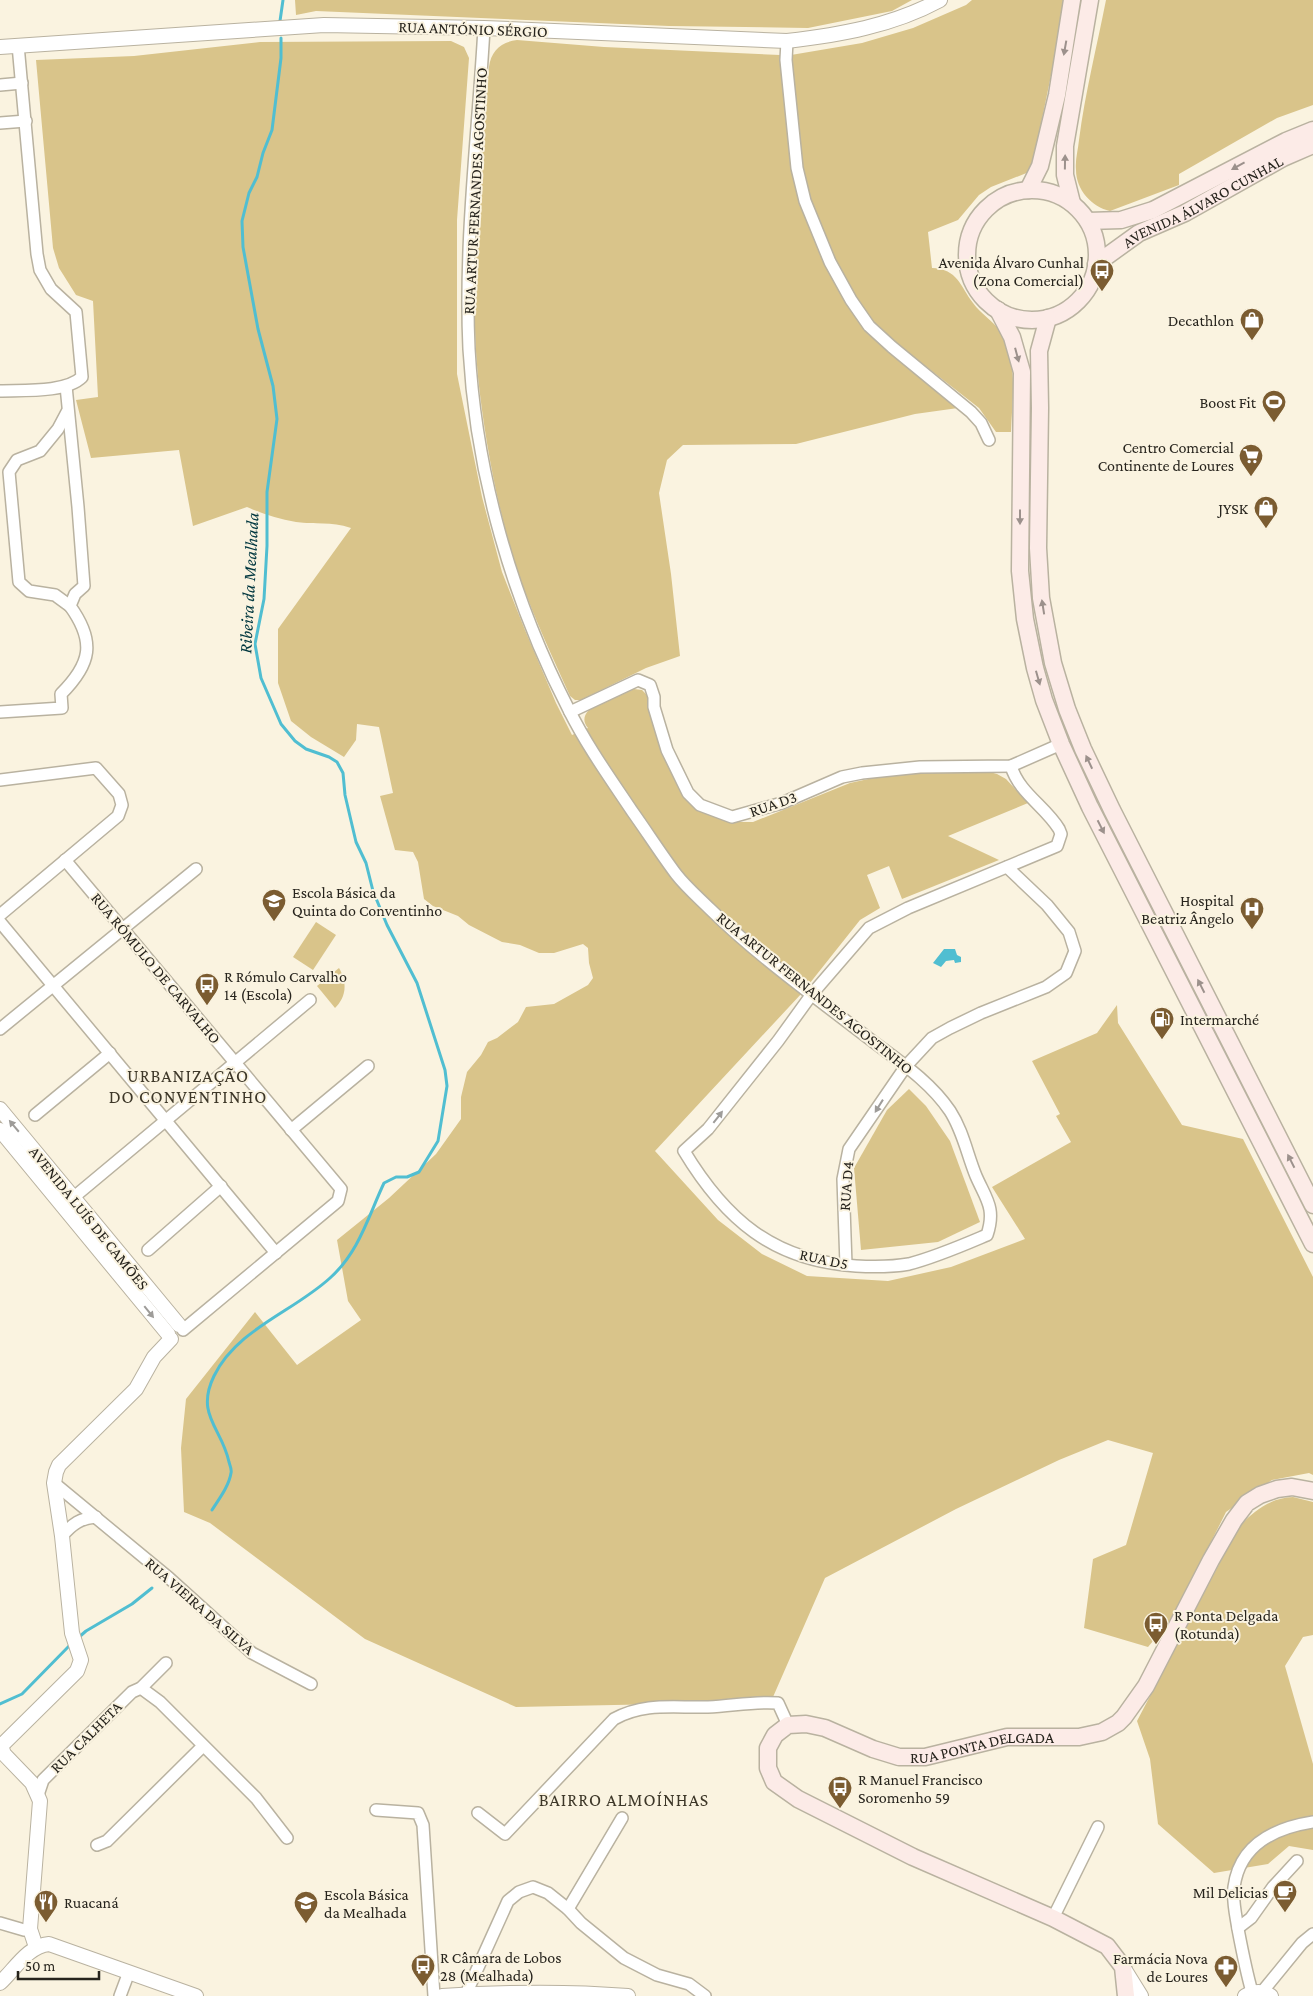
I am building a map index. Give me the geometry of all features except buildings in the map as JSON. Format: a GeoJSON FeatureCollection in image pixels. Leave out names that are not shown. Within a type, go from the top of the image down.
{"type":"FeatureCollection","features":[{"type":"Feature","properties":{"kind":"main road"},"geometry":{"type":"LineString","coordinates":[[1028,190],[1040,166],[1057,95],[1072,0]]}},
{"type":"Feature","properties":{"kind":"main road"},"geometry":{"type":"LineString","coordinates":[[1072,203],[1065,175],[1065,146],[1090,0]]}},
{"type":"Feature","properties":{"kind":"main road","name":"AVENIDA ÁLVARO CUNHAL"},"geometry":{"type":"LineString","coordinates":[[1088,221],[1121,220],[1153,210],[1260,154],[1313,130]]}},
{"type":"Feature","properties":{"kind":"main road","name":"AVENIDA ÁLVARO CUNHAL"},"geometry":{"type":"LineString","coordinates":[[1096,264],[1138,233],[1185,212],[1283,158],[1313,145]]}},
{"type":"Feature","properties":{"kind":"main road"},"geometry":{"type":"LineString","coordinates":[[1028,190],[1044,190],[1072,203],[1088,221],[1098,242],[1096,264],[1089,286],[1080,298],[1066,310],[1048,318],[1031,320],[1014,317],[998,310],[986,301],[973,283],[966,261],[967,246],[974,225],[987,207],[1006,195],[1028,190]]}},
{"type":"Feature","properties":{"kind":"main road"},"geometry":{"type":"LineString","coordinates":[[998,310],[1012,337],[1022,372],[1020,571],[1025,619],[1037,676],[1060,744],[1090,807],[1313,1244]]}},
{"type":"Feature","properties":{"kind":"main road"},"geometry":{"type":"LineString","coordinates":[[1048,318],[1038,351],[1040,408],[1038,548],[1044,615],[1050,648],[1060,685],[1083,749],[1112,810],[1313,1205]]}},
{"type":"Feature","properties":{"kind":"main road","name":"RUA PONTA DELGADA"},"geometry":{"type":"LineString","coordinates":[[788,1725],[806,1724],[825,1728],[873,1749],[899,1757],[925,1757],[948,1753],[1008,1737],[1079,1737],[1102,1732],[1118,1723],[1124,1717],[1146,1686],[1187,1604],[1220,1544],[1234,1520],[1247,1503],[1260,1495],[1277,1489],[1292,1487],[1313,1491]]}},
{"type":"Feature","properties":{"kind":"main road"},"geometry":{"type":"LineString","coordinates":[[788,1725],[775,1735],[768,1748],[768,1768],[774,1782],[798,1799],[949,1874],[1053,1918],[1107,1946],[1123,1967],[1126,1996]]}},
{"type":"Feature","properties":{"kind":"street","name":"RUA ANTÓNIO SÉRGIO"},"geometry":{"type":"LineString","coordinates":[[0,47],[324,25],[484,28],[786,41],[833,35],[882,24],[940,0]]}},
{"type":"Feature","properties":{"kind":"street","name":"RUA ARTUR FERNANDES AGOSTINHO"},"geometry":{"type":"LineString","coordinates":[[484,28],[468,276],[469,349],[473,396],[488,486],[501,541],[525,614],[570,712],[605,771],[678,877],[734,932],[931,1087],[951,1114],[967,1146],[975,1173],[990,1205],[992,1220]]}},
{"type":"Feature","properties":{"kind":"street"},"geometry":{"type":"LineString","coordinates":[[786,41],[786,60],[797,168],[805,201],[830,262],[851,300],[869,326],[892,348],[971,412],[981,423],[989,440]]}},
{"type":"Feature","properties":{"kind":"street"},"geometry":{"type":"LineString","coordinates":[[0,391],[66,386],[76,383],[82,377],[76,312],[51,289],[40,270],[36,254],[18,45]]}},
{"type":"Feature","properties":{"kind":"street"},"geometry":{"type":"LineString","coordinates":[[0,85],[22,83]]}},
{"type":"Feature","properties":{"kind":"street"},"geometry":{"type":"LineString","coordinates":[[0,123],[26,121]]}},
{"type":"Feature","properties":{"kind":"street"},"geometry":{"type":"LineString","coordinates":[[66,386],[84,586],[75,594],[70,606]]}},
{"type":"Feature","properties":{"kind":"street"},"geometry":{"type":"LineString","coordinates":[[0,712],[62,708],[61,694],[84,666],[88,645],[81,622],[70,606],[55,595],[29,591],[19,582],[10,472],[17,460],[40,452],[67,412]]}},
{"type":"Feature","properties":{"kind":"street","name":"RUA D3"},"geometry":{"type":"LineString","coordinates":[[570,712],[638,680],[650,684],[654,697],[654,708],[667,750],[688,793],[700,805],[732,817],[782,803],[842,777],[920,767],[1010,766],[1060,744]]}},
{"type":"Feature","properties":{"kind":"street"},"geometry":{"type":"LineString","coordinates":[[812,994],[869,928],[908,908],[1053,848],[1059,842],[1061,834],[1056,825],[1014,777],[1010,766]]}},
{"type":"Feature","properties":{"kind":"street"},"geometry":{"type":"LineString","coordinates":[[0,780],[96,768],[119,794],[122,805],[118,816],[0,914]]}},
{"type":"Feature","properties":{"kind":"street","name":"RUA RÓMULO DE CARVALHO"},"geometry":{"type":"LineString","coordinates":[[65,860],[341,1189],[338,1201],[181,1328]]}},
{"type":"Feature","properties":{"kind":"street","name":"RUA D4"},"geometry":{"type":"LineString","coordinates":[[846,1265],[843,1179],[849,1149],[906,1066],[932,1038],[981,1013],[1046,987],[1066,973],[1075,951],[1069,932],[1047,904],[1008,867]]}},
{"type":"Feature","properties":{"kind":"street"},"geometry":{"type":"LineString","coordinates":[[0,1028],[196,869]]}},
{"type":"Feature","properties":{"kind":"street"},"geometry":{"type":"LineString","coordinates":[[0,922],[276,1253]]}},
{"type":"Feature","properties":{"kind":"street","name":"RUA D5"},"geometry":{"type":"LineString","coordinates":[[812,994],[778,1041],[708,1130],[684,1151],[718,1201],[745,1225],[767,1241],[788,1251],[826,1263],[874,1267],[908,1264],[950,1251],[987,1235],[992,1220]]}},
{"type":"Feature","properties":{"kind":"street"},"geometry":{"type":"LineString","coordinates":[[68,1202],[310,1000]]}},
{"type":"Feature","properties":{"kind":"street"},"geometry":{"type":"LineString","coordinates":[[35,1115],[110,1053]]}},
{"type":"Feature","properties":{"kind":"street"},"geometry":{"type":"LineString","coordinates":[[292,1130],[368,1066]]}},
{"type":"Feature","properties":{"kind":"street","name":"AVENIDA LUÍS DE CAMÕES"},"geometry":{"type":"LineString","coordinates":[[0,1110],[170,1337]]}},
{"type":"Feature","properties":{"kind":"street","name":"AVENIDA LUÍS DE CAMÕES"},"geometry":{"type":"LineString","coordinates":[[0,1130],[68,1202],[181,1328]]}},
{"type":"Feature","properties":{"kind":"street"},"geometry":{"type":"LineString","coordinates":[[148,1250],[221,1186]]}},
{"type":"Feature","properties":{"kind":"street"},"geometry":{"type":"LineString","coordinates":[[38,1795],[32,1783],[4,1754],[1,1746],[77,1671],[81,1664],[72,1633],[62,1536],[54,1483],[56,1472],[59,1465],[136,1389],[154,1357],[170,1337],[169,1327],[174,1324],[181,1328]]}},
{"type":"Feature","properties":{"kind":"street","name":"RUA VIEIRA DA SILVA"},"geometry":{"type":"LineString","coordinates":[[54,1483],[169,1578],[252,1653],[311,1684]]}},
{"type":"Feature","properties":{"kind":"street"},"geometry":{"type":"LineString","coordinates":[[62,1536],[76,1523],[85,1518],[96,1517]]}},
{"type":"Feature","properties":{"kind":"street","name":"RUA CALHETA"},"geometry":{"type":"LineString","coordinates":[[36,1947],[30,1929],[40,1801],[38,1795],[43,1780],[132,1692],[141,1688],[166,1662]]}},
{"type":"Feature","properties":{"kind":"street"},"geometry":{"type":"LineString","coordinates":[[141,1688],[160,1702],[256,1798],[287,1838]]}},
{"type":"Feature","properties":{"kind":"street"},"geometry":{"type":"LineString","coordinates":[[478,1813],[505,1834],[614,1719],[628,1711],[661,1706],[709,1707],[759,1701],[778,1703],[788,1725]]}},
{"type":"Feature","properties":{"kind":"street"},"geometry":{"type":"LineString","coordinates":[[97,1845],[107,1841],[203,1746]]}},
{"type":"Feature","properties":{"kind":"street"},"geometry":{"type":"LineString","coordinates":[[376,1810],[418,1813],[423,1825],[434,1996]]}},
{"type":"Feature","properties":{"kind":"street"},"geometry":{"type":"LineString","coordinates":[[568,1909],[622,1818]]}},
{"type":"Feature","properties":{"kind":"street"},"geometry":{"type":"LineString","coordinates":[[1263,1992],[1238,1928],[1234,1888],[1237,1870],[1249,1851],[1267,1835],[1292,1826],[1313,1822]]}},
{"type":"Feature","properties":{"kind":"street"},"geometry":{"type":"LineString","coordinates":[[1053,1918],[1098,1826]]}},
{"type":"Feature","properties":{"kind":"street"},"geometry":{"type":"LineString","coordinates":[[1238,1928],[1251,1918],[1273,1887],[1296,1860]]}},
{"type":"Feature","properties":{"kind":"street"},"geometry":{"type":"LineString","coordinates":[[466,1994],[508,1901],[520,1892],[533,1888],[548,1893],[624,1958],[657,1975],[689,1984],[705,1996]]}},
{"type":"Feature","properties":{"kind":"street"},"geometry":{"type":"LineString","coordinates":[[0,1923],[24,1930],[30,1929]]}},
{"type":"Feature","properties":{"kind":"street"},"geometry":{"type":"LineString","coordinates":[[1263,1992],[1302,1943],[1313,1934]]}},
{"type":"Feature","properties":{"kind":"street"},"geometry":{"type":"LineString","coordinates":[[0,1983],[26,1956],[36,1947],[43,1944],[55,1945],[196,1996]]}},
{"type":"Feature","properties":{"kind":"street"},"geometry":{"type":"LineString","coordinates":[[1123,1967],[1141,1996]]}},
{"type":"Feature","properties":{"kind":"street"},"geometry":{"type":"LineString","coordinates":[[120,1996],[129,1972]]}},
{"type":"Feature","properties":{"kind":"street"},"geometry":{"type":"LineString","coordinates":[[442,1996],[536,1992],[628,1996]]}},
{"type":"Feature","properties":{"kind":"shaded area"},"geometry":{"type":"Polygon","coordinates":[[[295,0],[912,0],[892,11],[808,28],[669,26],[316,11],[296,15],[295,0]]]}},
{"type":"Feature","properties":{"kind":"shaded area"},"geometry":{"type":"Polygon","coordinates":[[[972,0],[1063,0],[1059,37],[1032,167],[1029,172],[991,187],[979,195],[958,220],[928,232],[932,268],[941,269],[953,275],[976,307],[1000,331],[1006,342],[1010,354],[1013,380],[1011,432],[996,432],[979,408],[875,324],[860,304],[832,255],[808,199],[801,159],[791,55],[862,43],[913,28],[966,5],[972,0]]]}},
{"type":"Feature","properties":{"kind":"shaded area"},"geometry":{"type":"Polygon","coordinates":[[[1106,0],[1313,0],[1313,105],[1277,118],[1179,174],[1179,185],[1110,211],[1097,206],[1082,191],[1077,177],[1076,166],[1084,105],[1106,0]]]}},
{"type":"Feature","properties":{"kind":"shaded area"},"geometry":{"type":"Polygon","coordinates":[[[517,40],[604,47],[780,55],[789,134],[800,200],[811,232],[824,260],[841,292],[958,408],[915,414],[796,444],[683,445],[667,460],[659,493],[671,574],[680,656],[646,668],[581,700],[575,700],[570,696],[532,610],[513,557],[494,480],[478,377],[475,338],[475,261],[489,67],[492,56],[498,48],[506,43],[517,40]]]}},
{"type":"Feature","properties":{"kind":"shaded area"},"geometry":{"type":"Polygon","coordinates":[[[451,41],[464,47],[469,58],[457,220],[457,374],[482,497],[502,572],[556,703],[572,735],[588,728],[584,719],[589,710],[634,689],[642,690],[648,696],[679,784],[735,822],[753,822],[850,783],[882,776],[935,772],[986,771],[997,774],[1006,779],[1028,803],[948,836],[999,860],[902,899],[889,866],[867,875],[880,908],[860,920],[802,993],[655,1151],[718,1220],[762,1254],[807,1276],[888,1281],[951,1267],[1025,1239],[992,1187],[1071,1142],[1056,1116],[1060,1114],[1032,1061],[1097,1033],[1117,1005],[1118,1023],[1182,1125],[1243,1139],[1313,1277],[1313,1475],[1309,1473],[1272,1480],[1226,1512],[1174,1616],[1148,1647],[1084,1628],[1093,1559],[1126,1545],[1153,1453],[1108,1440],[1059,1460],[956,1509],[825,1578],[773,1697],[713,1703],[516,1707],[365,1639],[210,1523],[184,1512],[181,1448],[186,1399],[255,1312],[297,1365],[361,1320],[348,1301],[337,1240],[389,1198],[436,1154],[461,1119],[461,1097],[467,1072],[481,1055],[488,1042],[497,1038],[518,1022],[526,1007],[554,1004],[588,985],[593,978],[588,948],[583,944],[554,953],[539,953],[520,945],[502,942],[469,925],[458,916],[433,906],[424,899],[418,862],[413,852],[395,850],[380,796],[393,793],[379,727],[357,724],[356,740],[344,757],[311,737],[291,721],[278,683],[278,629],[351,528],[289,521],[247,507],[193,526],[179,450],[91,458],[76,400],[98,397],[93,301],[76,295],[59,268],[53,248],[36,60],[134,56],[260,42],[451,41]]]}},
{"type":"Feature","properties":{"kind":"shaded area"},"geometry":{"type":"Polygon","coordinates":[[[316,922],[336,935],[313,970],[293,957],[316,922]]]}},
{"type":"Feature","properties":{"kind":"shaded area"},"geometry":{"type":"Polygon","coordinates":[[[339,968],[343,978],[344,994],[335,1008],[317,986],[339,968]]]}},
{"type":"Feature","properties":{"kind":"shaded area"},"geometry":{"type":"Polygon","coordinates":[[[909,1089],[926,1106],[950,1141],[980,1222],[938,1242],[861,1250],[854,1168],[887,1110],[909,1089]]]}},
{"type":"Feature","properties":{"kind":"shaded area"},"geometry":{"type":"Polygon","coordinates":[[[1293,1497],[1313,1502],[1313,1635],[1303,1637],[1285,1666],[1313,1764],[1313,1850],[1289,1846],[1268,1864],[1214,1873],[1158,1824],[1150,1759],[1137,1721],[1238,1528],[1262,1506],[1277,1500],[1293,1497]]]}},
{"type":"Feature","properties":{"kind":"water"},"geometry":{"type":"Polygon","coordinates":[[[944,949],[955,949],[957,955],[961,957],[961,962],[955,963],[954,960],[946,961],[941,967],[933,963],[944,949]]]}},
{"type":"Feature","properties":{"kind":"waterway","name":"Ribeira da Mealhada"},"geometry":{"type":"LineString","coordinates":[[280,21],[283,0]]}},
{"type":"Feature","properties":{"kind":"waterway","name":"Ribeira da Mealhada"},"geometry":{"type":"LineString","coordinates":[[212,1510],[226,1488],[231,1472],[226,1450],[212,1421],[207,1401],[214,1376],[224,1360],[251,1333],[300,1301],[340,1268],[362,1234],[384,1183],[396,1177],[407,1177],[419,1172],[438,1141],[447,1086],[445,1070],[417,983],[387,925],[373,891],[366,863],[356,842],[345,795],[343,773],[337,762],[329,757],[306,749],[295,741],[281,724],[261,678],[255,644],[264,599],[267,546],[267,492],[277,419],[273,386],[258,329],[243,247],[242,221],[249,193],[257,177],[263,153],[272,130],[281,58],[281,38]]}},
{"type":"Feature","properties":{"kind":"waterway","name":"Ribeira da Mealhada"},"geometry":{"type":"LineString","coordinates":[[78,1638],[86,1631],[132,1604],[152,1588]]}},
{"type":"Feature","properties":{"kind":"waterway","name":"Ribeira da Mealhada"},"geometry":{"type":"LineString","coordinates":[[0,1704],[22,1694],[71,1644]]}},
{"type":"Feature","properties":{"kind":"place","name":"Avenida Álvaro Cunhal (Zona Comercial)"},"geometry":{"type":"Point","coordinates":[1102,292]}},
{"type":"Feature","properties":{"kind":"place","name":"Decathlon"},"geometry":{"type":"Point","coordinates":[1252,341]}},
{"type":"Feature","properties":{"kind":"place","name":"Boost Fit"},"geometry":{"type":"Point","coordinates":[1274,423]}},
{"type":"Feature","properties":{"kind":"place","name":"Centro Comercial Continente de Loures"},"geometry":{"type":"Point","coordinates":[1251,477]}},
{"type":"Feature","properties":{"kind":"place","name":"JYSK"},"geometry":{"type":"Point","coordinates":[1266,529]}},
{"type":"Feature","properties":{"kind":"place","name":"Escola Básica da Quinta do Conventinho"},"geometry":{"type":"Point","coordinates":[274,922]}},
{"type":"Feature","properties":{"kind":"place","name":"Hospital Beatriz Ângelo"},"geometry":{"type":"Point","coordinates":[1252,930]}},
{"type":"Feature","properties":{"kind":"place","name":"R Rómulo Carvalho 14 (Escola)"},"geometry":{"type":"Point","coordinates":[207,1006]}},
{"type":"Feature","properties":{"kind":"place","name":"Intermarché"},"geometry":{"type":"Point","coordinates":[1162,1040]}},
{"type":"Feature","properties":{"kind":"place","name":"R Ponta Delgada (Rotunda)"},"geometry":{"type":"Point","coordinates":[1156,1645]}},
{"type":"Feature","properties":{"kind":"place","name":"R Manuel Francisco Soromenho 59"},"geometry":{"type":"Point","coordinates":[840,1809]}},
{"type":"Feature","properties":{"kind":"place","name":"Mil Delicias"},"geometry":{"type":"Point","coordinates":[1285,1913]}},
{"type":"Feature","properties":{"kind":"place","name":"Ruacaná"},"geometry":{"type":"Point","coordinates":[46,1923]}},
{"type":"Feature","properties":{"kind":"place","name":"Escola Básica da Mealhada"},"geometry":{"type":"Point","coordinates":[306,1924]}},
{"type":"Feature","properties":{"kind":"place","name":"R Câmara de Lobos 28 (Mealhada)"},"geometry":{"type":"Point","coordinates":[423,1987]}},
{"type":"Feature","properties":{"kind":"place","name":"Farmácia Nova de Loures"},"geometry":{"type":"Point","coordinates":[1226,1988]}},
{"type":"Feature","properties":{"kind":"district","name":"URBANIZAÇÃO DO CONVENTINHO"},"geometry":{"type":"Point","coordinates":[188,1086]}},
{"type":"Feature","properties":{"kind":"district","name":"BAIRRO ALMOÍNHAS"},"geometry":{"type":"Point","coordinates":[624,1800]}}]}
